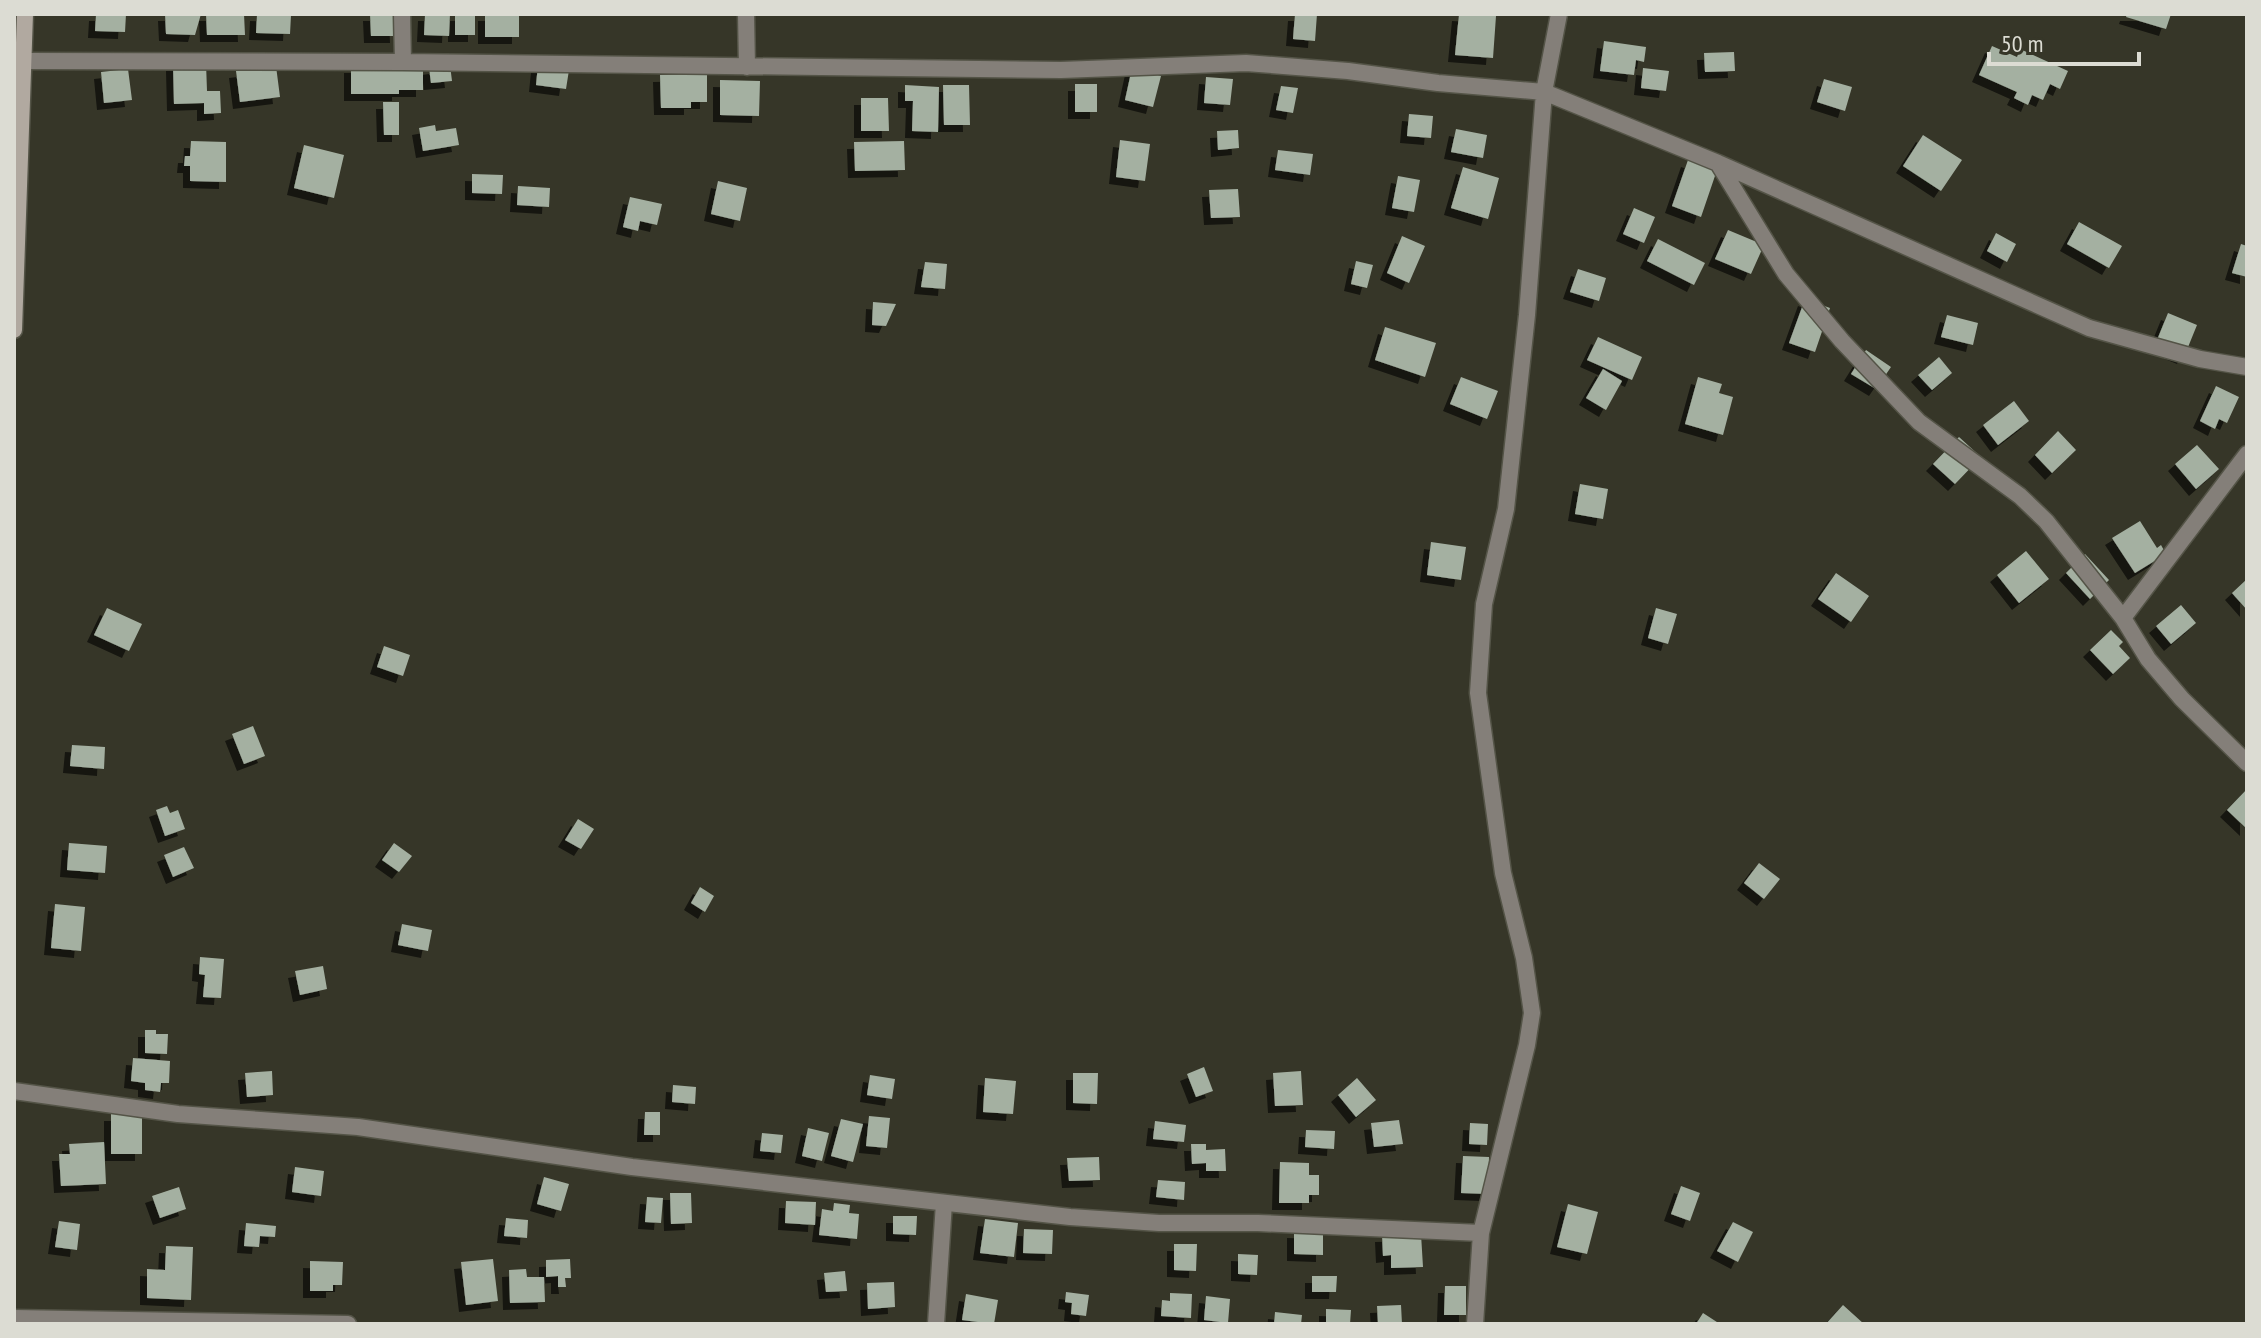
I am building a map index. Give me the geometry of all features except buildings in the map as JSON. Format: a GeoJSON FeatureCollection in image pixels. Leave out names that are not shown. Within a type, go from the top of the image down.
{"type":"FeatureCollection","features":[{"type":"Feature","properties":{"kind":"street"},"geometry":{"type":"LineString","coordinates":[[14,330],[18,136],[25,14]]}},
{"type":"Feature","properties":{"kind":"street"},"geometry":{"type":"LineString","coordinates":[[402,14],[403,62]]}},
{"type":"Feature","properties":{"kind":"street"},"geometry":{"type":"LineString","coordinates":[[746,14],[747,67]]}},
{"type":"Feature","properties":{"kind":"street"},"geometry":{"type":"LineString","coordinates":[[1475,1324],[1481,1233],[1532,1013],[1524,958],[1503,873],[1478,693],[1484,604],[1506,509],[1544,92],[1559,14]]}},
{"type":"Feature","properties":{"kind":"street"},"geometry":{"type":"LineString","coordinates":[[23,61],[1061,70],[1246,63],[1544,92],[1718,163],[2089,328],[2200,359],[2247,367]]}},
{"type":"Feature","properties":{"kind":"street"},"geometry":{"type":"LineString","coordinates":[[1718,163],[1786,274],[1842,341],[1919,422],[2020,496],[2046,521],[2123,618],[2148,659],[2182,699],[2247,763]]}},
{"type":"Feature","properties":{"kind":"street"},"geometry":{"type":"LineString","coordinates":[[2123,618],[2247,454]]}},
{"type":"Feature","properties":{"kind":"street"},"geometry":{"type":"LineString","coordinates":[[14,1091],[178,1114],[358,1127],[632,1167],[1070,1217],[1159,1223],[1258,1223],[1481,1233]]}},
{"type":"Feature","properties":{"kind":"street"},"geometry":{"type":"LineString","coordinates":[[936,1324],[944,1203]]}},
{"type":"Feature","properties":{"kind":"street"},"geometry":{"type":"LineString","coordinates":[[14,1318],[348,1324]]}}]}
